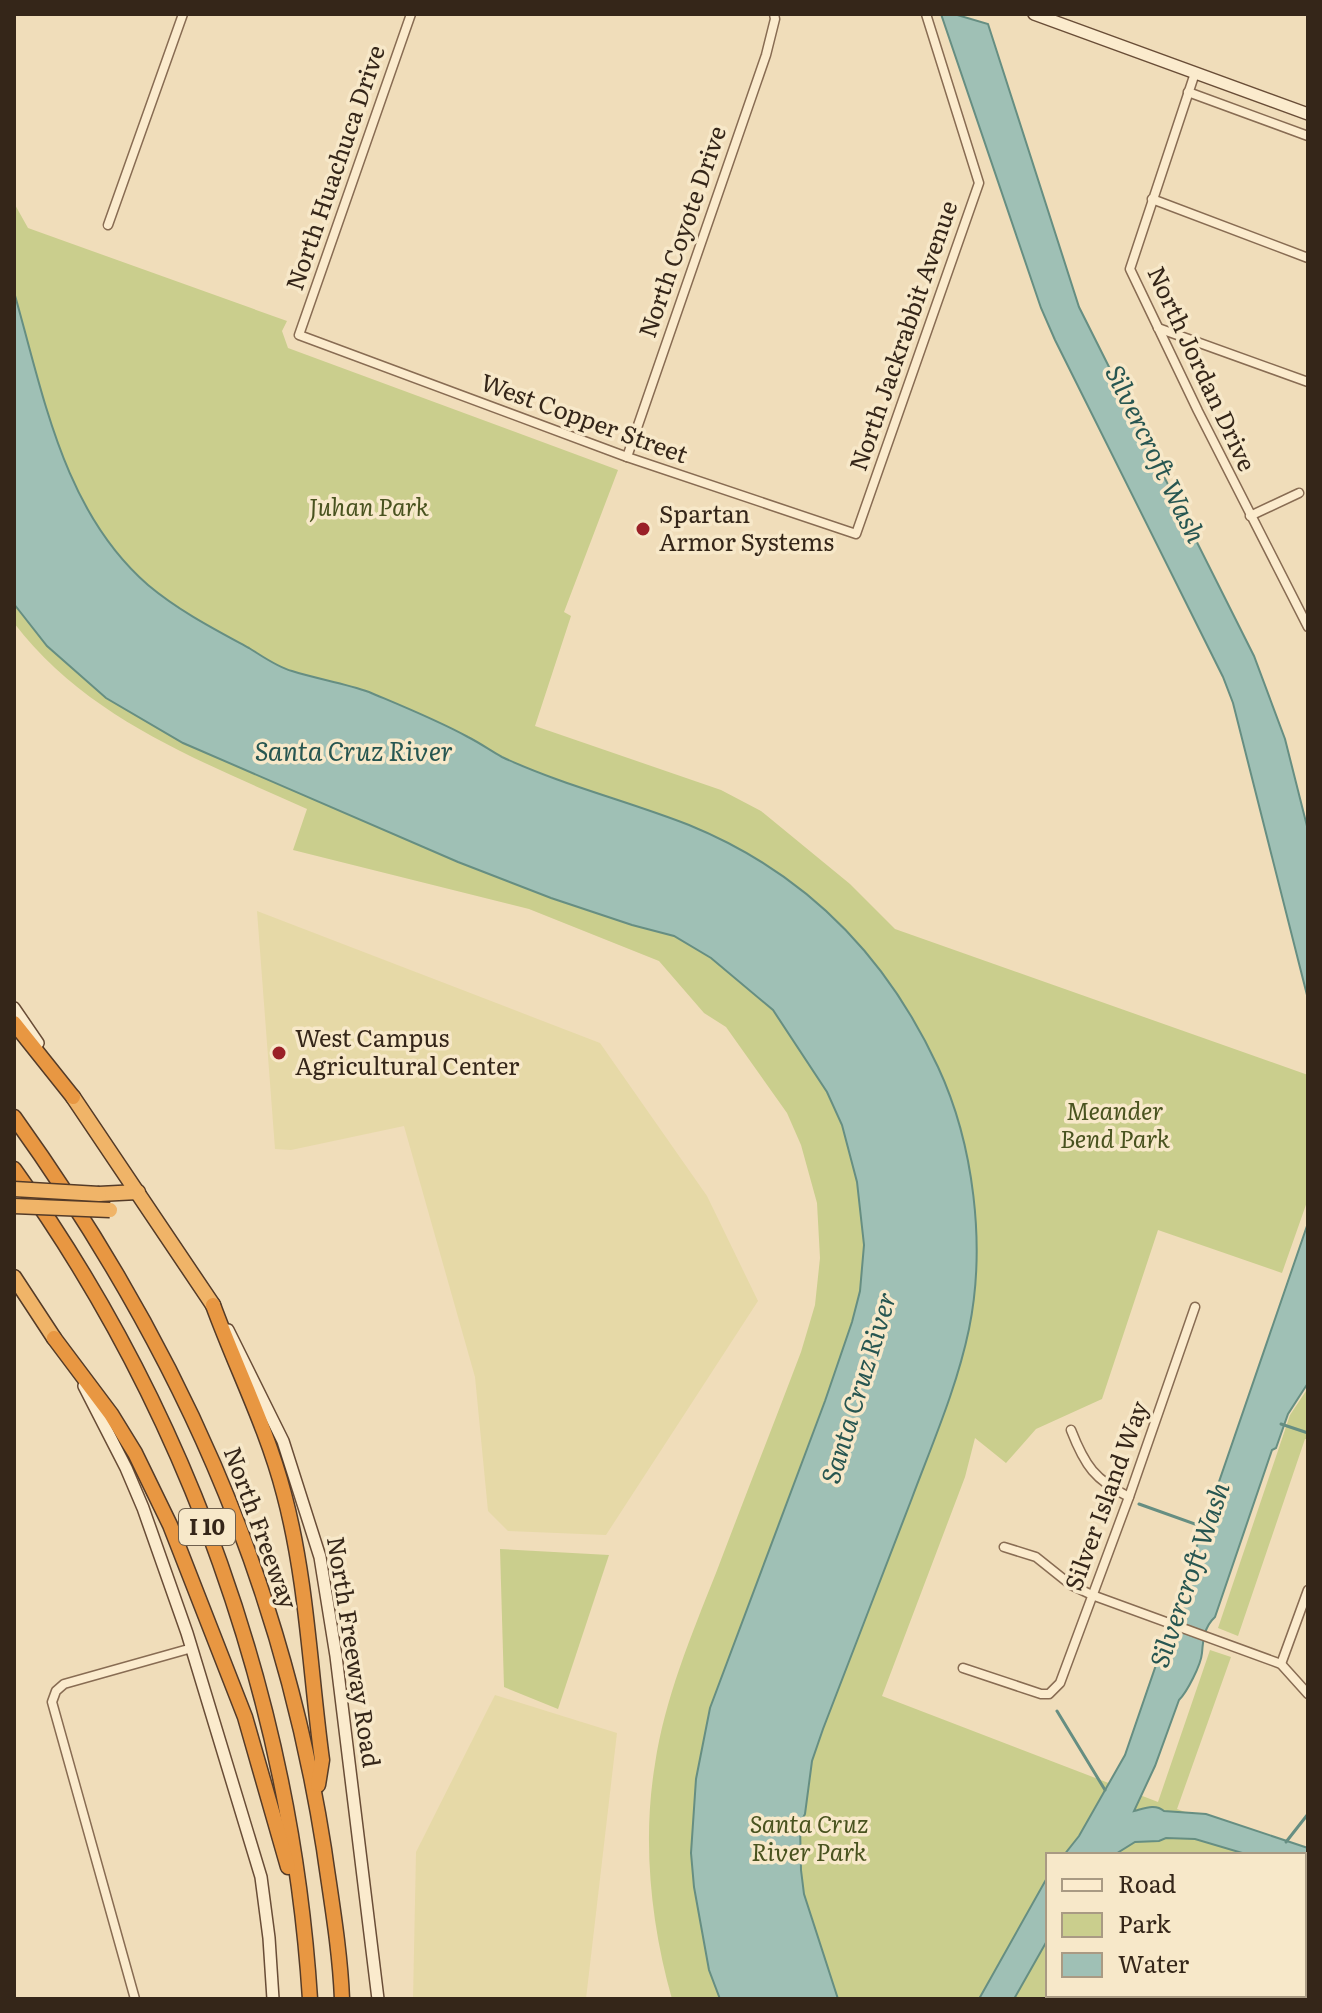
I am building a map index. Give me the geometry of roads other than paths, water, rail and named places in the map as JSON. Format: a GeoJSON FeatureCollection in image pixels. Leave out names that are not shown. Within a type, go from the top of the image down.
{"type":"FeatureCollection","features":[{"type":"Feature","properties":{"kind":"highway"},"geometry":{"type":"LineString","coordinates":[[14,1023],[73,1097]]}},
{"type":"Feature","properties":{"kind":"highway","name":"North Freeway Road"},"geometry":{"type":"LineString","coordinates":[[73,1097],[213,1305]]}},
{"type":"Feature","properties":{"kind":"highway","name":"North Freeway"},"geometry":{"type":"LineString","coordinates":[[14,1117],[125,1285],[179,1385],[239,1524],[277,1636],[310,1764],[337,1934],[342,1999]]}},
{"type":"Feature","properties":{"kind":"highway","name":"North Freeway"},"geometry":{"type":"LineString","coordinates":[[14,1169],[66,1248],[125,1348],[181,1463],[211,1536],[264,1704],[285,1800],[303,1923],[310,1999]]}},
{"type":"Feature","properties":{"kind":"highway"},"geometry":{"type":"LineString","coordinates":[[14,1189],[99,1194],[138,1192]]}},
{"type":"Feature","properties":{"kind":"highway"},"geometry":{"type":"LineString","coordinates":[[14,1206],[110,1210],[138,1192]]}},
{"type":"Feature","properties":{"kind":"highway"},"geometry":{"type":"LineString","coordinates":[[14,1277],[54,1338],[111,1414],[135,1453],[170,1525],[245,1717],[267,1786],[303,1923]]}},
{"type":"Feature","properties":{"kind":"highway"},"geometry":{"type":"LineString","coordinates":[[213,1305],[266,1437],[293,1534],[322,1760],[316,1797]]}},
{"type":"Feature","properties":{"kind":"main road"},"geometry":{"type":"LineString","coordinates":[[1034,14],[1308,114]]}},
{"type":"Feature","properties":{"kind":"main road","name":"North Freeway Road"},"geometry":{"type":"LineString","coordinates":[[14,1008],[73,1097]]}},
{"type":"Feature","properties":{"kind":"main road","name":"North Freeway Road"},"geometry":{"type":"LineString","coordinates":[[213,1305],[247,1364],[283,1441],[320,1557],[336,1656],[378,1999]]}},
{"type":"Feature","properties":{"kind":"main road"},"geometry":{"type":"LineString","coordinates":[[54,1338],[82,1383],[126,1468],[192,1648],[261,1877],[273,1999]]}},
{"type":"Feature","properties":{"kind":"street"},"geometry":{"type":"LineString","coordinates":[[108,225],[183,14]]}},
{"type":"Feature","properties":{"kind":"street","name":"North Huachuca Drive"},"geometry":{"type":"LineString","coordinates":[[299,335],[411,14]]}},
{"type":"Feature","properties":{"kind":"street","name":"North Jackrabbit Avenue"},"geometry":{"type":"LineString","coordinates":[[856,534],[979,183],[926,14]]}},
{"type":"Feature","properties":{"kind":"street","name":"North Coyote Drive"},"geometry":{"type":"LineString","coordinates":[[627,457],[777,16]]}},
{"type":"Feature","properties":{"kind":"street","name":"North Jordan Drive"},"geometry":{"type":"LineString","coordinates":[[1195,73],[1130,269],[1250,516],[1308,627]]}},
{"type":"Feature","properties":{"kind":"street"},"geometry":{"type":"LineString","coordinates":[[1188,92],[1308,136]]}},
{"type":"Feature","properties":{"kind":"street"},"geometry":{"type":"LineString","coordinates":[[1152,199],[1308,258]]}},
{"type":"Feature","properties":{"kind":"street"},"geometry":{"type":"LineString","coordinates":[[1158,328],[1308,382]]}},
{"type":"Feature","properties":{"kind":"street","name":"West Copper Street"},"geometry":{"type":"LineString","coordinates":[[299,335],[627,457],[856,534]]}},
{"type":"Feature","properties":{"kind":"street"},"geometry":{"type":"LineString","coordinates":[[1250,516],[1299,493]]}},
{"type":"Feature","properties":{"kind":"street","name":"Silver Island Way"},"geometry":{"type":"LineString","coordinates":[[963,1668],[1031,1692],[1051,1695],[1060,1683],[1195,1307]]}},
{"type":"Feature","properties":{"kind":"street"},"geometry":{"type":"LineString","coordinates":[[1071,1430],[1087,1466],[1110,1488],[1129,1497]]}},
{"type":"Feature","properties":{"kind":"street"},"geometry":{"type":"LineString","coordinates":[[1004,1547],[1036,1557],[1071,1585],[1092,1595],[1281,1664],[1308,1694]]}},
{"type":"Feature","properties":{"kind":"street"},"geometry":{"type":"LineString","coordinates":[[1281,1664],[1308,1590]]}},
{"type":"Feature","properties":{"kind":"street"},"geometry":{"type":"LineString","coordinates":[[135,1999],[52,1702],[56,1691],[64,1684],[192,1648]]}},
{"type":"Feature","properties":{"kind":"water"},"geometry":{"type":"Polygon","coordinates":[[[941,14],[954,14],[988,24],[1079,307],[1254,656],[1285,739],[1308,830],[1308,999],[1233,703],[1041,308],[941,14]]]}},
{"type":"Feature","properties":{"kind":"water","name":"Santa Cruz River"},"geometry":{"type":"Polygon","coordinates":[[[14,292],[47,411],[76,487],[95,523],[119,555],[148,585],[184,611],[281,667],[369,692],[444,725],[525,767],[689,825],[731,844],[769,867],[805,893],[867,954],[917,1026],[938,1067],[950,1097],[968,1162],[976,1230],[974,1297],[964,1351],[951,1393],[812,1761],[805,1814],[800,1824],[801,1870],[804,1894],[838,1999],[720,1999],[709,1970],[691,1853],[696,1779],[710,1708],[825,1401],[860,1291],[864,1245],[857,1182],[842,1125],[827,1092],[773,1010],[711,958],[674,936],[551,898],[458,862],[183,743],[106,698],[47,646],[14,604],[14,292]]]}},
{"type":"Feature","properties":{"kind":"water","name":"Silvercroft Wash"},"geometry":{"type":"Polygon","coordinates":[[[1308,1223],[1308,1383],[1288,1414],[1276,1448],[1272,1450],[1215,1617],[1208,1625],[1199,1664],[1179,1700],[1155,1766],[1134,1811],[1153,1807],[1164,1811],[1206,1814],[1308,1848],[1308,1876],[1306,1853],[1242,1853],[1195,1839],[1166,1838],[1135,1842],[1117,1853],[1066,1853],[1079,1836],[1125,1755],[1308,1223]]]}},
{"type":"Feature","properties":{"kind":"water"},"geometry":{"type":"Polygon","coordinates":[[[1046,1880],[1046,1943],[1014,1999],[979,1999],[1046,1880]]]}},
{"type":"Feature","properties":{"kind":"waterway"},"geometry":{"type":"LineString","coordinates":[[1281,1424],[1308,1433]]}},
{"type":"Feature","properties":{"kind":"waterway","name":"Silvercroft Wash"},"geometry":{"type":"LineString","coordinates":[[1139,1504],[1206,1528]]}},
{"type":"Feature","properties":{"kind":"waterway"},"geometry":{"type":"LineString","coordinates":[[1057,1711],[1105,1790]]}},
{"type":"Feature","properties":{"kind":"waterway"},"geometry":{"type":"LineString","coordinates":[[1286,1842],[1308,1814]]}},
{"type":"Feature","properties":{"kind":"place","name":"Spartan Armor Systems"},"geometry":{"type":"Point","coordinates":[643,529]}},
{"type":"Feature","properties":{"kind":"place","name":"West Campus Agricultural Center"},"geometry":{"type":"Point","coordinates":[279,1053]}},
{"type":"Feature","properties":{"kind":"park label","name":"Juhan Park"},"geometry":{"type":"Point","coordinates":[369,508]}},
{"type":"Feature","properties":{"kind":"park label","name":"Meander Bend Park"},"geometry":{"type":"Point","coordinates":[1115,1126]}},
{"type":"Feature","properties":{"kind":"park label","name":"Santa Cruz River Park"},"geometry":{"type":"Point","coordinates":[809,1839]}}]}
